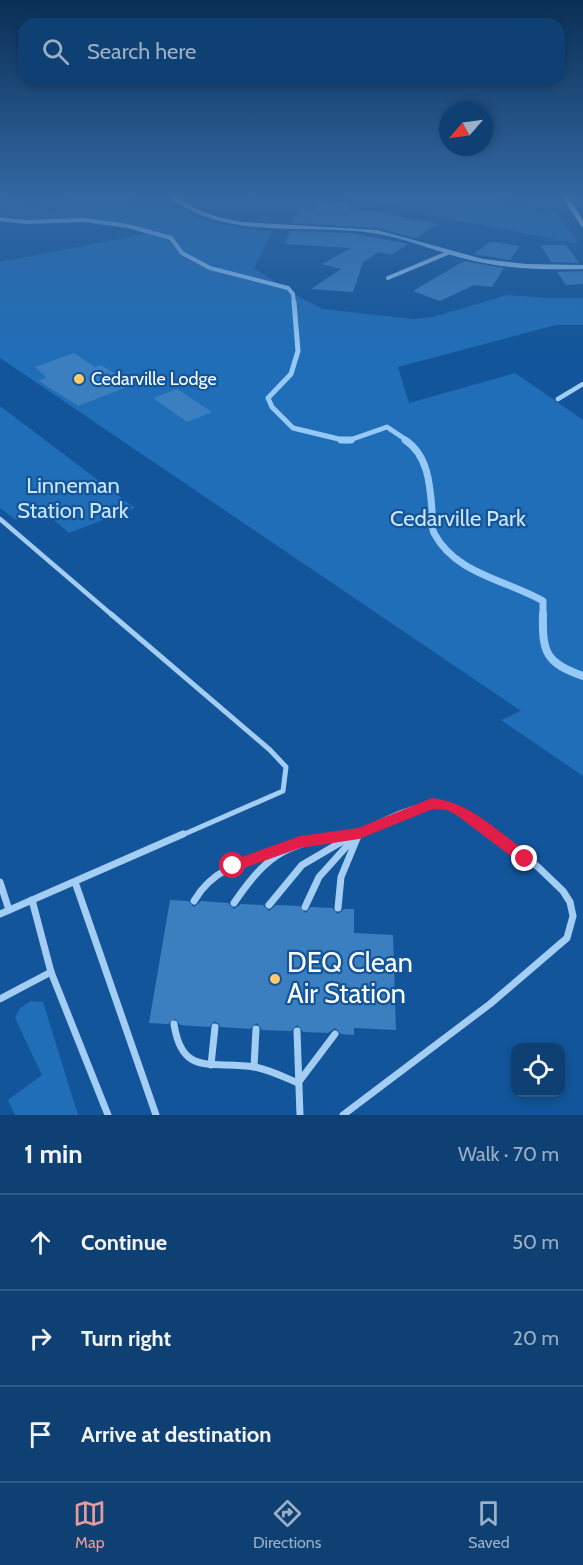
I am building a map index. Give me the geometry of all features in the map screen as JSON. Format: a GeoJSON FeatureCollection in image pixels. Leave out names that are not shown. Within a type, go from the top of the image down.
{"type":"FeatureCollection","features":[{"type":"Feature","properties":{"kind":"street"},"geometry":{"type":"LineString","coordinates":[[435,247],[515,266],[583,267]]}},
{"type":"Feature","properties":{"kind":"street"},"geometry":{"type":"LineString","coordinates":[[388,279],[450,252]]}},
{"type":"Feature","properties":{"kind":"street"},"geometry":{"type":"LineString","coordinates":[[558,399],[583,384]]}},
{"type":"Feature","properties":{"kind":"lane"},"geometry":{"type":"LineString","coordinates":[[0,519],[270,750],[286,767],[283,791],[0,914]]}},
{"type":"Feature","properties":{"kind":"lane"},"geometry":{"type":"LineString","coordinates":[[269,905],[286,880],[309,859],[359,833],[432,803],[449,805],[551,880],[570,901],[574,914],[573,927],[567,938],[461,1027],[343,1115]]}},
{"type":"Feature","properties":{"kind":"lane"},"geometry":{"type":"LineString","coordinates":[[194,901],[199,890],[208,881],[233,866],[300,842],[359,833]]}},
{"type":"Feature","properties":{"kind":"lane"},"geometry":{"type":"LineString","coordinates":[[305,907],[309,890],[320,873],[359,833]]}},
{"type":"Feature","properties":{"kind":"lane"},"geometry":{"type":"LineString","coordinates":[[338,908],[341,877],[359,833]]}},
{"type":"Feature","properties":{"kind":"lane"},"geometry":{"type":"LineString","coordinates":[[234,903],[247,883],[279,850]]}},
{"type":"Feature","properties":{"kind":"lane"},"geometry":{"type":"LineString","coordinates":[[0,882],[9,910]]}},
{"type":"Feature","properties":{"kind":"lane"},"geometry":{"type":"LineString","coordinates":[[75,882],[156,1115]]}},
{"type":"Feature","properties":{"kind":"lane"},"geometry":{"type":"LineString","coordinates":[[32,900],[51,972],[108,1115]]}},
{"type":"Feature","properties":{"kind":"lane"},"geometry":{"type":"LineString","coordinates":[[0,999],[51,972]]}},
{"type":"Feature","properties":{"kind":"lane"},"geometry":{"type":"LineString","coordinates":[[174,1024],[175,1045],[186,1058],[211,1065],[254,1067],[298,1083]]}},
{"type":"Feature","properties":{"kind":"lane"},"geometry":{"type":"LineString","coordinates":[[211,1065],[215,1027]]}},
{"type":"Feature","properties":{"kind":"lane"},"geometry":{"type":"LineString","coordinates":[[254,1067],[256,1029]]}},
{"type":"Feature","properties":{"kind":"lane"},"geometry":{"type":"LineString","coordinates":[[297,1031],[300,1115]]}},
{"type":"Feature","properties":{"kind":"lane"},"geometry":{"type":"LineString","coordinates":[[298,1083],[335,1034]]}},
{"type":"Feature","properties":{"kind":"green space","name":"Cedarville Park"},"geometry":{"type":"Polygon","coordinates":[[[77,247],[264,247],[254,268],[293,294],[323,309],[413,319],[433,317],[507,295],[583,298],[583,325],[556,325],[398,367],[409,403],[515,373],[583,420],[583,776],[501,720],[521,711],[0,358],[0,262],[77,247]]]}},
{"type":"Feature","properties":{"kind":"green space","name":"Linneman Station Park"},"geometry":{"type":"Polygon","coordinates":[[[0,406],[135,508],[69,533],[41,509],[16,520],[0,508],[0,406]]]}},
{"type":"Feature","properties":{"kind":"green space"},"geometry":{"type":"Polygon","coordinates":[[[31,1001],[43,1002],[78,1115],[15,1115],[8,1100],[42,1075],[15,1018],[20,1008],[31,1001]]]}},
{"type":"Feature","properties":{"kind":"building"},"geometry":{"type":"Polygon","coordinates":[[[335,247],[403,247],[391,255],[379,252],[363,262],[353,292],[311,289],[341,269],[322,264],[351,248],[335,247]]]}},
{"type":"Feature","properties":{"kind":"building"},"geometry":{"type":"Polygon","coordinates":[[[483,247],[518,247],[510,260],[474,254],[483,247]]]}},
{"type":"Feature","properties":{"kind":"building"},"geometry":{"type":"Polygon","coordinates":[[[541,247],[567,247],[579,263],[551,262],[541,247]]]}},
{"type":"Feature","properties":{"kind":"building"},"geometry":{"type":"Polygon","coordinates":[[[464,261],[504,268],[492,287],[474,285],[440,301],[413,291],[464,261]]]}},
{"type":"Feature","properties":{"kind":"building"},"geometry":{"type":"Polygon","coordinates":[[[583,271],[583,284],[566,285],[557,272],[583,271]]]}},
{"type":"Feature","properties":{"kind":"building"},"geometry":{"type":"Polygon","coordinates":[[[74,353],[95,367],[101,365],[119,376],[113,378],[127,387],[78,406],[39,381],[46,377],[35,367],[74,353]]]}},
{"type":"Feature","properties":{"kind":"building"},"geometry":{"type":"Polygon","coordinates":[[[177,389],[212,412],[187,422],[153,398],[177,389]]]}},
{"type":"Feature","properties":{"kind":"building","name":"DEQ Clean Air Station"},"geometry":{"type":"Polygon","coordinates":[[[170,900],[188,901],[194,907],[201,901],[228,903],[234,909],[241,904],[263,905],[269,911],[276,905],[300,906],[305,913],[311,907],[332,908],[338,914],[344,909],[354,909],[354,933],[393,935],[396,1030],[354,1028],[354,1035],[341,1034],[335,1028],[328,1033],[303,1032],[297,1025],[291,1031],[262,1030],[257,1023],[250,1029],[221,1027],[215,1021],[209,1027],[180,1025],[175,1019],[168,1024],[149,1023],[170,900]]]}},
{"type":"Feature","properties":{"kind":"waterway"},"geometry":{"type":"LineString","coordinates":[[178,247],[182,253],[210,268],[288,288],[293,294],[294,304]]}},
{"type":"Feature","properties":{"kind":"waterway"},"geometry":{"type":"LineString","coordinates":[[294,302],[298,351],[291,374],[268,398],[272,407],[293,428],[343,440]]}},
{"type":"Feature","properties":{"kind":"waterway"},"geometry":{"type":"LineString","coordinates":[[350,440],[387,427],[408,441]]}},
{"type":"Feature","properties":{"kind":"waterway"},"geometry":{"type":"LineString","coordinates":[[343,440],[350,440]]}},
{"type":"Feature","properties":{"kind":"waterway"},"geometry":{"type":"LineString","coordinates":[[343,440],[350,440]]}},
{"type":"Feature","properties":{"kind":"waterway"},"geometry":{"type":"LineString","coordinates":[[405,440],[413,446],[423,462],[430,490],[432,528],[443,547],[468,567],[543,601],[543,614]]}},
{"type":"Feature","properties":{"kind":"waterway"},"geometry":{"type":"LineString","coordinates":[[543,614],[545,647],[549,655],[561,666],[583,676]]}},
{"type":"Feature","properties":{"kind":"place","name":"Cedarville Lodge"},"geometry":{"type":"Point","coordinates":[79,379]}},
{"type":"Feature","properties":{"kind":"place","name":"DEQ Clean Air Station"},"geometry":{"type":"Point","coordinates":[275,979]}},
{"type":"Feature","properties":{"kind":"route"},"geometry":{"type":"LineString","coordinates":[[233,866],[300,842],[359,833],[432,803],[449,805],[462,812],[525,859]]}}]}
